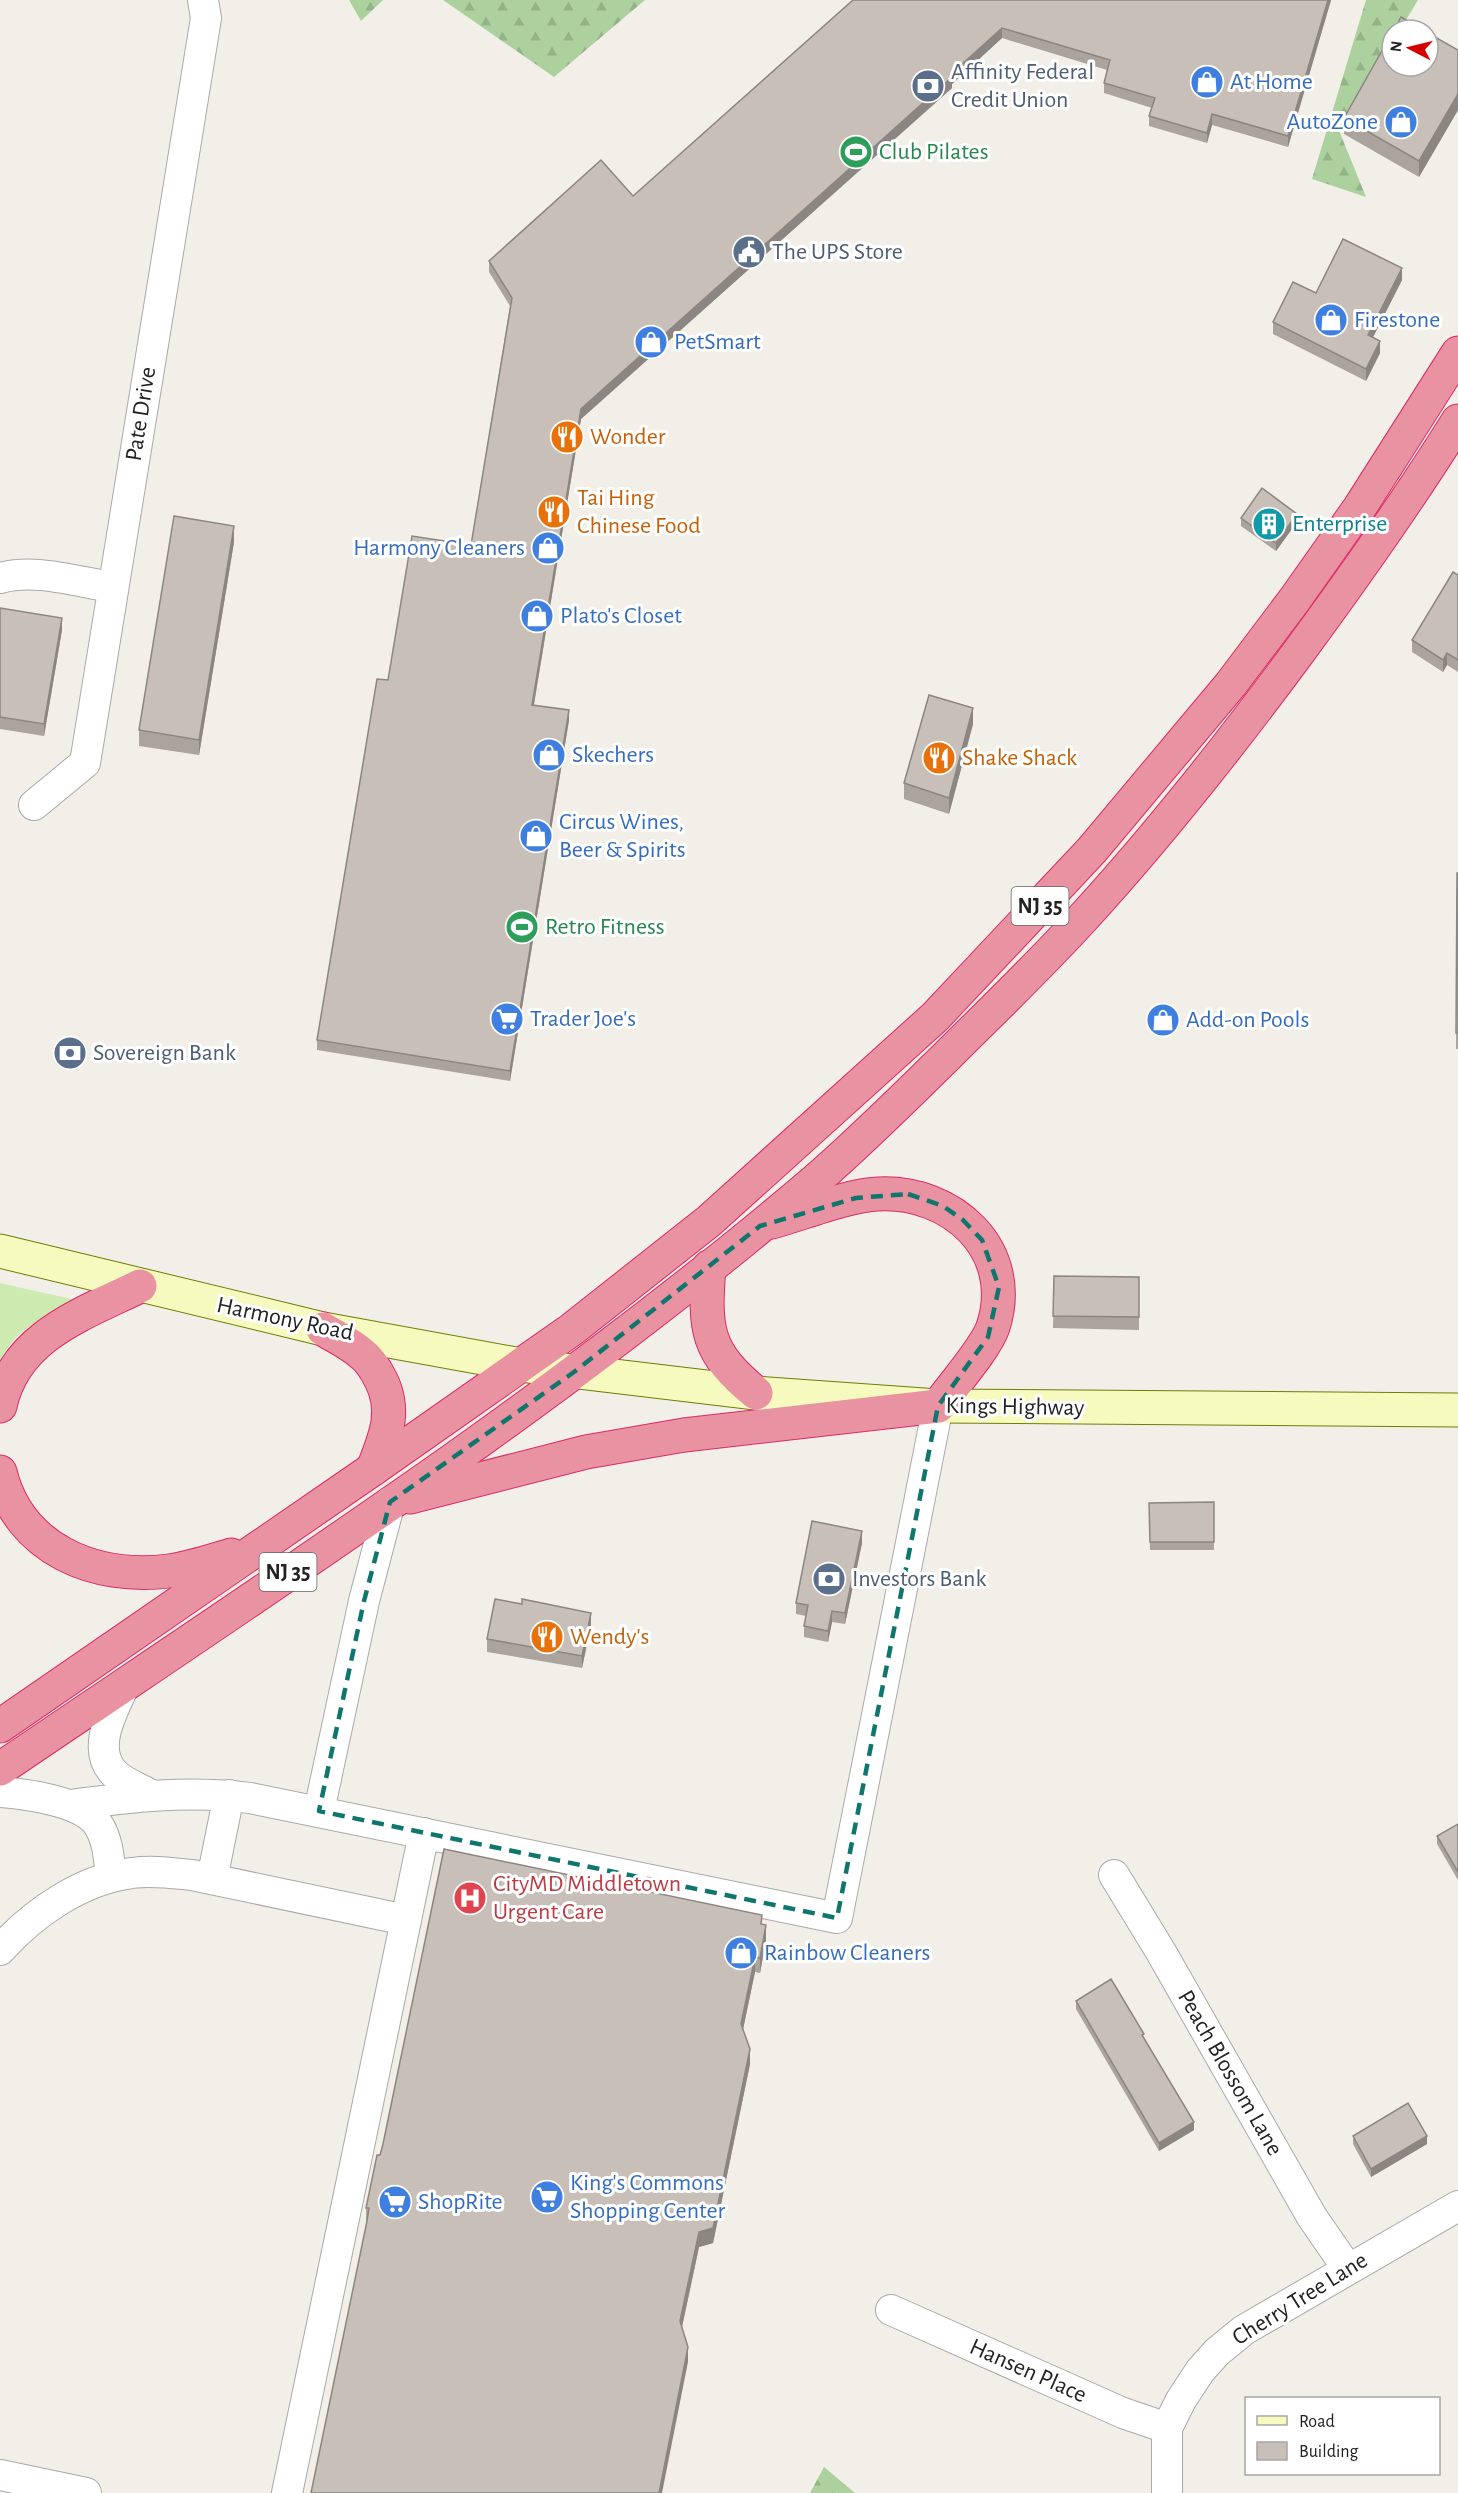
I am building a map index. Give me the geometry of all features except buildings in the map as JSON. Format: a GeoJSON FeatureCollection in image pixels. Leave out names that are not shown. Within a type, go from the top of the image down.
{"type":"FeatureCollection","features":[{"type":"Feature","properties":{"kind":"highway","name":"NJ 35"},"geometry":{"type":"LineString","coordinates":[[0,1726],[571,1330],[718,1213],[935,1017],[1092,850],[1231,684],[1307,584],[1360,507],[1458,353]]}},
{"type":"Feature","properties":{"kind":"highway","name":"NJ 35"},"geometry":{"type":"LineString","coordinates":[[0,1769],[390,1502],[574,1372],[709,1267],[819,1177],[1017,987],[1125,869],[1231,744],[1356,575],[1458,422]]}},
{"type":"Feature","properties":{"kind":"highway"},"geometry":{"type":"LineString","coordinates":[[390,1502],[586,1452],[684,1435],[938,1406],[988,1337],[998,1307],[999,1287],[992,1261],[982,1240],[963,1220],[943,1206],[908,1194],[876,1194],[760,1226]]}},
{"type":"Feature","properties":{"kind":"highway"},"geometry":{"type":"LineString","coordinates":[[709,1267],[708,1322],[712,1342],[721,1359],[735,1376],[756,1393]]}},
{"type":"Feature","properties":{"kind":"highway"},"geometry":{"type":"LineString","coordinates":[[0,1406],[9,1379],[26,1353],[53,1329],[140,1286]]}},
{"type":"Feature","properties":{"kind":"highway"},"geometry":{"type":"LineString","coordinates":[[323,1329],[362,1354],[375,1367],[383,1384],[390,1417],[373,1469]]}},
{"type":"Feature","properties":{"kind":"highway"},"geometry":{"type":"LineString","coordinates":[[0,1472],[3,1485],[19,1515],[34,1533],[72,1560],[96,1568],[133,1572],[168,1571],[199,1565],[261,1545]]}},
{"type":"Feature","properties":{"kind":"street","name":"Pate Drive"},"geometry":{"type":"LineString","coordinates":[[34,805],[85,763],[207,18],[203,0]]}},
{"type":"Feature","properties":{"kind":"street"},"geometry":{"type":"LineString","coordinates":[[0,578],[15,574],[113,587]]}},
{"type":"Feature","properties":{"kind":"street","name":"Harmony Road"},"geometry":{"type":"LineString","coordinates":[[0,1251],[323,1329],[520,1365],[574,1372]]}},
{"type":"Feature","properties":{"kind":"street","name":"Kings Highway"},"geometry":{"type":"LineString","coordinates":[[574,1372],[756,1393],[938,1406],[1458,1410]]}},
{"type":"Feature","properties":{"kind":"street"},"geometry":{"type":"LineString","coordinates":[[70,1805],[151,1795],[191,1793],[229,1795],[837,1918],[938,1406]]}},
{"type":"Feature","properties":{"kind":"street"},"geometry":{"type":"LineString","coordinates":[[319,1812],[352,1651],[390,1502]]}},
{"type":"Feature","properties":{"kind":"street"},"geometry":{"type":"LineString","coordinates":[[125,1684],[105,1732],[105,1755],[113,1772],[151,1795]]}},
{"type":"Feature","properties":{"kind":"street"},"geometry":{"type":"LineString","coordinates":[[0,1792],[70,1805],[84,1812],[97,1823],[107,1848],[111,1877]]}},
{"type":"Feature","properties":{"kind":"street"},"geometry":{"type":"LineString","coordinates":[[212,1879],[229,1795]]}},
{"type":"Feature","properties":{"kind":"street"},"geometry":{"type":"LineString","coordinates":[[287,2493],[424,1833]]}},
{"type":"Feature","properties":{"kind":"street"},"geometry":{"type":"LineString","coordinates":[[0,1950],[21,1929],[69,1895],[111,1877],[150,1872],[212,1879],[406,1920]]}},
{"type":"Feature","properties":{"kind":"street","name":"Peach Blossom Lane"},"geometry":{"type":"LineString","coordinates":[[1114,1875],[1312,2217],[1348,2269]]}},
{"type":"Feature","properties":{"kind":"street","name":"Cherry Tree Lane"},"geometry":{"type":"LineString","coordinates":[[1167,2493],[1167,2428],[1187,2390],[1217,2352],[1244,2330],[1458,2206]]}},
{"type":"Feature","properties":{"kind":"street","name":"Hansen Place"},"geometry":{"type":"LineString","coordinates":[[891,2310],[1123,2413],[1167,2428]]}},
{"type":"Feature","properties":{"kind":"street"},"geometry":{"type":"LineString","coordinates":[[0,2475],[86,2493]]}},
{"type":"Feature","properties":{"kind":"highlighted area"},"geometry":{"type":"Polygon","coordinates":[[[908,1194],[943,1206],[963,1220],[982,1240],[999,1287],[988,1337],[938,1406],[837,1918],[319,1811],[364,1601],[390,1502],[574,1372],[760,1226],[856,1198],[908,1194]]]}},
{"type":"Feature","properties":{"kind":"green space"},"geometry":{"type":"Polygon","coordinates":[[[349,0],[383,0],[361,21],[349,0]]]}},
{"type":"Feature","properties":{"kind":"green space"},"geometry":{"type":"Polygon","coordinates":[[[443,0],[645,0],[554,77],[443,0]]]}},
{"type":"Feature","properties":{"kind":"green space"},"geometry":{"type":"Polygon","coordinates":[[[1366,0],[1418,0],[1407,18],[1380,18],[1380,65],[1340,133],[1366,197],[1312,179],[1366,0]]]}},
{"type":"Feature","properties":{"kind":"green space"},"geometry":{"type":"Polygon","coordinates":[[[0,1283],[76,1300],[24,1330],[0,1360],[0,1283]]]}},
{"type":"Feature","properties":{"kind":"green space"},"geometry":{"type":"Polygon","coordinates":[[[824,2467],[855,2493],[810,2493],[824,2467]]]}},
{"type":"Feature","properties":{"kind":"place","name":"At Home"},"geometry":{"type":"Point","coordinates":[1207,82]}},
{"type":"Feature","properties":{"kind":"place","name":"Affinity Federal Credit Union"},"geometry":{"type":"Point","coordinates":[928,86]}},
{"type":"Feature","properties":{"kind":"place","name":"AutoZone"},"geometry":{"type":"Point","coordinates":[1401,122]}},
{"type":"Feature","properties":{"kind":"place","name":"Club Pilates"},"geometry":{"type":"Point","coordinates":[856,152]}},
{"type":"Feature","properties":{"kind":"place","name":"The UPS Store"},"geometry":{"type":"Point","coordinates":[749,252]}},
{"type":"Feature","properties":{"kind":"place","name":"Firestone"},"geometry":{"type":"Point","coordinates":[1331,320]}},
{"type":"Feature","properties":{"kind":"place","name":"PetSmart"},"geometry":{"type":"Point","coordinates":[651,342]}},
{"type":"Feature","properties":{"kind":"place","name":"Wonder"},"geometry":{"type":"Point","coordinates":[567,437]}},
{"type":"Feature","properties":{"kind":"place","name":"Tai Hing Chinese Food"},"geometry":{"type":"Point","coordinates":[554,512]}},
{"type":"Feature","properties":{"kind":"place","name":"Enterprise"},"geometry":{"type":"Point","coordinates":[1269,524]}},
{"type":"Feature","properties":{"kind":"place","name":"Harmony Cleaners"},"geometry":{"type":"Point","coordinates":[548,548]}},
{"type":"Feature","properties":{"kind":"place","name":"Plato's Closet"},"geometry":{"type":"Point","coordinates":[537,616]}},
{"type":"Feature","properties":{"kind":"place","name":"Skechers"},"geometry":{"type":"Point","coordinates":[549,755]}},
{"type":"Feature","properties":{"kind":"place","name":"Shake Shack"},"geometry":{"type":"Point","coordinates":[939,758]}},
{"type":"Feature","properties":{"kind":"place","name":"Circus Wines, Beer & Spirits"},"geometry":{"type":"Point","coordinates":[536,836]}},
{"type":"Feature","properties":{"kind":"place","name":"Retro Fitness"},"geometry":{"type":"Point","coordinates":[522,927]}},
{"type":"Feature","properties":{"kind":"place","name":"Trader Joe's"},"geometry":{"type":"Point","coordinates":[507,1019]}},
{"type":"Feature","properties":{"kind":"place","name":"Add-on Pools"},"geometry":{"type":"Point","coordinates":[1163,1020]}},
{"type":"Feature","properties":{"kind":"place","name":"Sovereign Bank"},"geometry":{"type":"Point","coordinates":[70,1053]}},
{"type":"Feature","properties":{"kind":"place","name":"Investors Bank"},"geometry":{"type":"Point","coordinates":[829,1579]}},
{"type":"Feature","properties":{"kind":"place","name":"Wendy's"},"geometry":{"type":"Point","coordinates":[547,1637]}},
{"type":"Feature","properties":{"kind":"place","name":"CityMD Middletown Urgent Care"},"geometry":{"type":"Point","coordinates":[470,1898]}},
{"type":"Feature","properties":{"kind":"place","name":"Rainbow Cleaners"},"geometry":{"type":"Point","coordinates":[741,1953]}},
{"type":"Feature","properties":{"kind":"place","name":"King's Commons Shopping Center"},"geometry":{"type":"Point","coordinates":[547,2197]}},
{"type":"Feature","properties":{"kind":"place","name":"ShopRite"},"geometry":{"type":"Point","coordinates":[395,2202]}}]}
